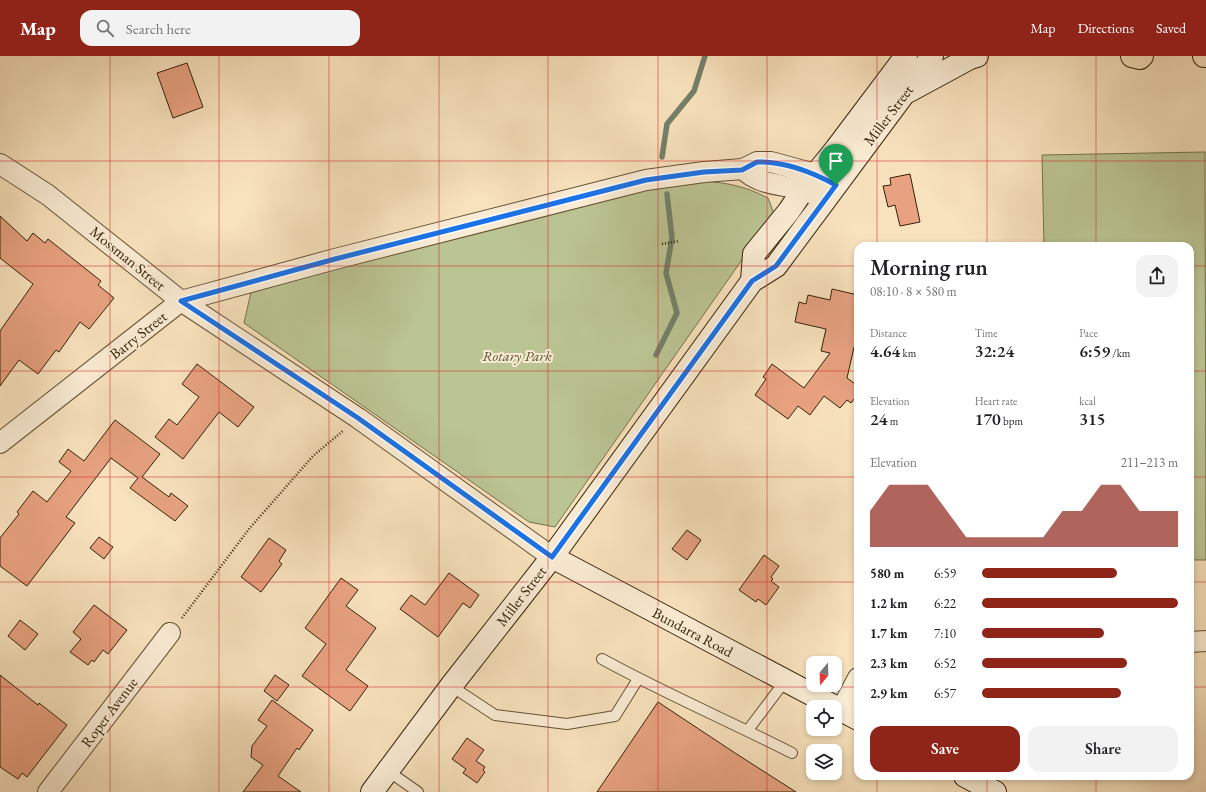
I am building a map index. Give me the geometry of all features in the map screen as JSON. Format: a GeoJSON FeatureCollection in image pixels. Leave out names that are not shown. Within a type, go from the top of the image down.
{"type":"FeatureCollection","features":[{"type":"Feature","properties":{"kind":"main road","name":"Miller Street"},"geometry":{"type":"LineString","coordinates":[[752,281],[754,254],[789,211],[809,182],[836,149],[906,56]]}},
{"type":"Feature","properties":{"kind":"main road","name":"Miller Street"},"geometry":{"type":"LineString","coordinates":[[372,792],[451,686],[552,557],[752,281],[776,266],[932,56]]}},
{"type":"Feature","properties":{"kind":"main road"},"geometry":{"type":"LineString","coordinates":[[904,93],[970,58],[978,56]]}},
{"type":"Feature","properties":{"kind":"main road"},"geometry":{"type":"LineString","coordinates":[[1132,56],[1140,58],[1142,56]]}},
{"type":"Feature","properties":{"kind":"main road","name":"Bundarra Road"},"geometry":{"type":"LineString","coordinates":[[552,557],[849,715]]}},
{"type":"Feature","properties":{"kind":"main road"},"geometry":{"type":"LineString","coordinates":[[972,780],[995,792]]}},
{"type":"Feature","properties":{"kind":"street","name":"Mossman Street"},"geometry":{"type":"LineString","coordinates":[[0,164],[48,195],[181,301],[358,418],[552,557]]}},
{"type":"Feature","properties":{"kind":"street","name":"Barry Street"},"geometry":{"type":"LineString","coordinates":[[0,443],[181,301],[335,259],[646,180],[704,172],[742,170],[758,180],[809,182],[831,192]]}},
{"type":"Feature","properties":{"kind":"street","name":"Roper Avenue"},"geometry":{"type":"LineString","coordinates":[[48,792],[170,633]]}},
{"type":"Feature","properties":{"kind":"street"},"geometry":{"type":"LineString","coordinates":[[1194,642],[1206,641]]}},
{"type":"Feature","properties":{"kind":"street"},"geometry":{"type":"LineString","coordinates":[[849,715],[854,694]]}},
{"type":"Feature","properties":{"kind":"lane"},"geometry":{"type":"LineString","coordinates":[[602,659],[638,679],[748,730],[792,753]]}},
{"type":"Feature","properties":{"kind":"lane"},"geometry":{"type":"LineString","coordinates":[[451,686],[495,715],[567,724],[615,716],[638,679]]}},
{"type":"Feature","properties":{"kind":"lane"},"geometry":{"type":"LineString","coordinates":[[748,730],[785,681]]}},
{"type":"Feature","properties":{"kind":"lane"},"geometry":{"type":"LineString","coordinates":[[388,771],[418,792]]}},
{"type":"Feature","properties":{"kind":"path"},"geometry":{"type":"LineString","coordinates":[[662,244],[679,241]]}},
{"type":"Feature","properties":{"kind":"path"},"geometry":{"type":"LineString","coordinates":[[170,633],[249,529],[313,456],[347,427]]}},
{"type":"Feature","properties":{"kind":"green space"},"geometry":{"type":"Polygon","coordinates":[[[1205,152],[1206,560],[1194,560],[1194,242],[1044,242],[1042,155],[1205,152]]]}},
{"type":"Feature","properties":{"kind":"green space","name":"Rotary Park"},"geometry":{"type":"Polygon","coordinates":[[[703,181],[736,186],[760,194],[768,198],[774,214],[555,527],[529,522],[244,323],[251,292],[335,267],[645,187],[703,181]]]}},
{"type":"Feature","properties":{"kind":"building"},"geometry":{"type":"Polygon","coordinates":[[[187,63],[203,107],[173,118],[157,73],[187,63]]]}},
{"type":"Feature","properties":{"kind":"building"},"geometry":{"type":"Polygon","coordinates":[[[910,174],[920,222],[900,226],[895,205],[888,207],[883,186],[891,185],[890,178],[910,174]]]}},
{"type":"Feature","properties":{"kind":"building"},"geometry":{"type":"Polygon","coordinates":[[[0,216],[27,241],[33,233],[45,243],[48,239],[101,281],[98,285],[114,298],[89,329],[80,322],[59,352],[56,350],[38,374],[19,360],[0,386],[0,331],[33,284],[0,258],[0,216]]]}},
{"type":"Feature","properties":{"kind":"building"},"geometry":{"type":"Polygon","coordinates":[[[832,289],[854,294],[854,347],[847,378],[854,383],[854,399],[851,403],[847,400],[840,408],[824,396],[810,415],[798,406],[788,419],[755,395],[766,379],[763,377],[772,364],[804,388],[830,353],[821,351],[826,329],[795,322],[799,302],[806,304],[808,295],[830,300],[832,289]]]}},
{"type":"Feature","properties":{"kind":"building"},"geometry":{"type":"Polygon","coordinates":[[[197,364],[254,407],[238,427],[219,412],[183,459],[155,437],[169,419],[177,425],[199,397],[182,384],[197,364]]]}},
{"type":"Feature","properties":{"kind":"building"},"geometry":{"type":"Polygon","coordinates":[[[115,420],[160,454],[142,477],[169,497],[171,493],[188,506],[175,521],[130,488],[138,478],[111,458],[66,517],[75,523],[27,586],[0,566],[0,538],[19,514],[17,512],[33,491],[47,502],[71,471],[59,462],[68,449],[84,461],[115,420]]]}},
{"type":"Feature","properties":{"kind":"building"},"geometry":{"type":"Polygon","coordinates":[[[687,530],[701,540],[687,560],[672,549],[687,530]]]}},
{"type":"Feature","properties":{"kind":"building"},"geometry":{"type":"Polygon","coordinates":[[[99,537],[113,547],[104,559],[90,548],[99,537]]]}},
{"type":"Feature","properties":{"kind":"building"},"geometry":{"type":"Polygon","coordinates":[[[269,538],[286,550],[279,561],[282,564],[261,592],[241,577],[269,538]]]}},
{"type":"Feature","properties":{"kind":"building"},"geometry":{"type":"Polygon","coordinates":[[[764,555],[779,566],[771,577],[773,579],[771,581],[779,587],[766,605],[758,599],[756,602],[739,590],[764,555]]]}},
{"type":"Feature","properties":{"kind":"building"},"geometry":{"type":"Polygon","coordinates":[[[449,573],[479,595],[470,608],[463,603],[438,637],[400,609],[411,595],[425,605],[449,573]]]}},
{"type":"Feature","properties":{"kind":"building"},"geometry":{"type":"Polygon","coordinates":[[[341,578],[358,590],[346,606],[376,628],[346,670],[368,686],[350,711],[302,676],[326,644],[305,628],[341,578]]]}},
{"type":"Feature","properties":{"kind":"building"},"geometry":{"type":"Polygon","coordinates":[[[94,605],[127,630],[108,654],[103,650],[94,662],[92,660],[88,665],[70,652],[81,639],[73,632],[94,605]]]}},
{"type":"Feature","properties":{"kind":"building"},"geometry":{"type":"Polygon","coordinates":[[[20,620],[38,634],[25,650],[8,636],[20,620]]]}},
{"type":"Feature","properties":{"kind":"building"},"geometry":{"type":"Polygon","coordinates":[[[0,675],[38,705],[39,703],[67,725],[27,777],[22,773],[18,779],[0,767],[0,675]]]}},
{"type":"Feature","properties":{"kind":"building"},"geometry":{"type":"Polygon","coordinates":[[[275,675],[289,685],[277,701],[264,691],[275,675]]]}},
{"type":"Feature","properties":{"kind":"building"},"geometry":{"type":"Polygon","coordinates":[[[272,700],[313,730],[299,750],[297,748],[278,776],[301,792],[243,792],[263,765],[251,757],[252,746],[267,726],[258,720],[272,700]]]}},
{"type":"Feature","properties":{"kind":"building"},"geometry":{"type":"Polygon","coordinates":[[[658,702],[735,753],[796,792],[597,792],[658,702]]]}},
{"type":"Feature","properties":{"kind":"building"},"geometry":{"type":"Polygon","coordinates":[[[467,738],[484,750],[476,761],[485,767],[483,770],[485,772],[477,783],[463,773],[466,769],[452,759],[467,738]]]}},
{"type":"Feature","properties":{"kind":"waterway"},"geometry":{"type":"LineString","coordinates":[[662,157],[667,124],[694,91],[705,56]]}},
{"type":"Feature","properties":{"kind":"waterway"},"geometry":{"type":"LineString","coordinates":[[656,355],[677,313],[666,273],[672,238],[667,194]]}},
{"type":"Feature","properties":{"kind":"route"},"geometry":{"type":"LineString","coordinates":[[757,162],[771,162],[815,174],[836,185],[776,266],[752,281],[552,557],[358,418],[181,301],[335,259],[646,180],[704,172],[742,170],[757,162]]}}]}
